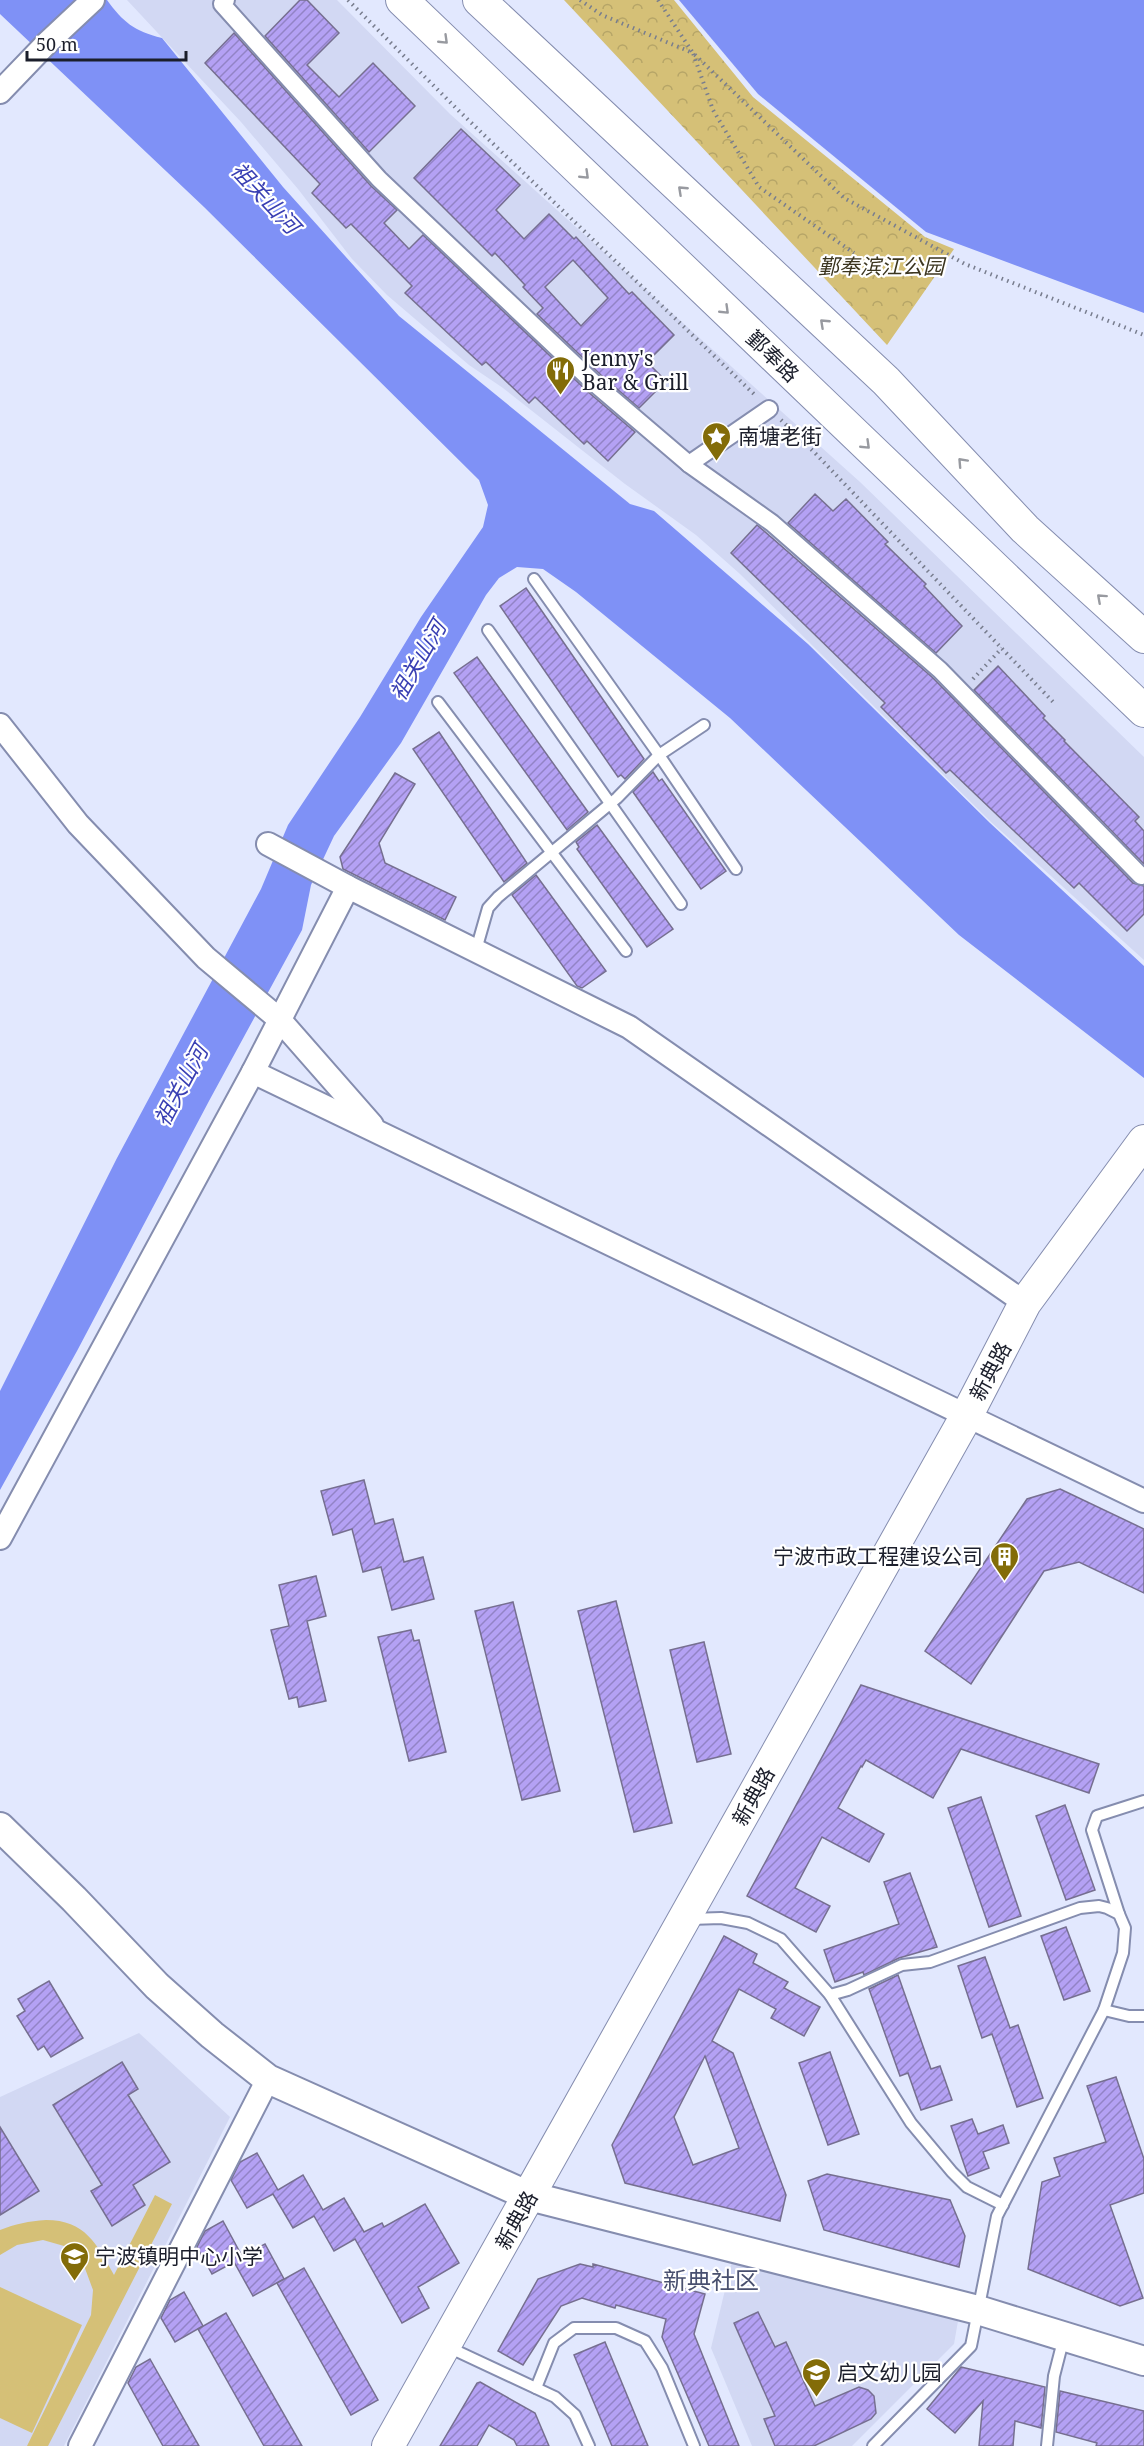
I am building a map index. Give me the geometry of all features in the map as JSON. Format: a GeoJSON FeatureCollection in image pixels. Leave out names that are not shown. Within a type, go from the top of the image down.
{"type":"FeatureCollection","features":[{"type":"Feature","properties":{"kind":"main road","name":"鄞奉路"},"geometry":{"type":"LineString","coordinates":[[402,0],[1144,711]]}},
{"type":"Feature","properties":{"kind":"main road"},"geometry":{"type":"LineString","coordinates":[[479,0],[886,381],[1025,529],[1144,638]]}},
{"type":"Feature","properties":{"kind":"main road","name":"新典路"},"geometry":{"type":"LineString","coordinates":[[388,2446],[967,1415],[1025,1303],[1139,1149]]}},
{"type":"Feature","properties":{"kind":"street"},"geometry":{"type":"LineString","coordinates":[[0,92],[93,0]]}},
{"type":"Feature","properties":{"kind":"street"},"geometry":{"type":"LineString","coordinates":[[226,0],[222,4],[379,179],[594,383],[689,464],[772,523],[940,670],[1141,876]]}},
{"type":"Feature","properties":{"kind":"street"},"geometry":{"type":"LineString","coordinates":[[689,464],[769,409]]}},
{"type":"Feature","properties":{"kind":"street"},"geometry":{"type":"LineString","coordinates":[[0,725],[78,824],[210,961],[273,1014],[379,1132]]}},
{"type":"Feature","properties":{"kind":"street"},"geometry":{"type":"LineString","coordinates":[[268,844],[628,1027],[1025,1303]]}},
{"type":"Feature","properties":{"kind":"street"},"geometry":{"type":"LineString","coordinates":[[0,1538],[253,1072],[273,1014],[348,886]]}},
{"type":"Feature","properties":{"kind":"street"},"geometry":{"type":"LineString","coordinates":[[253,1072],[1144,1501]]}},
{"type":"Feature","properties":{"kind":"street"},"geometry":{"type":"LineString","coordinates":[[0,1827],[74,1899],[157,1986],[212,2036],[268,2079],[529,2196],[978,2310],[1144,2361]]}},
{"type":"Feature","properties":{"kind":"street"},"geometry":{"type":"LineString","coordinates":[[80,2446],[268,2079]]}},
{"type":"Feature","properties":{"kind":"lane"},"geometry":{"type":"LineString","coordinates":[[534,579],[659,755],[736,869]]}},
{"type":"Feature","properties":{"kind":"lane"},"geometry":{"type":"LineString","coordinates":[[488,630],[681,904]]}},
{"type":"Feature","properties":{"kind":"lane"},"geometry":{"type":"LineString","coordinates":[[438,702],[626,951]]}},
{"type":"Feature","properties":{"kind":"lane"},"geometry":{"type":"LineString","coordinates":[[476,950],[488,908],[498,897],[611,802],[659,755],[704,725]]}},
{"type":"Feature","properties":{"kind":"lane"},"geometry":{"type":"LineString","coordinates":[[873,2446],[971,2346],[997,2216],[1104,2010],[1123,1953],[1125,1928],[1092,1830],[1098,1816],[1144,1801]]}},
{"type":"Feature","properties":{"kind":"lane"},"geometry":{"type":"LineString","coordinates":[[830,1995],[848,1990],[902,1965],[930,1962],[1080,1908],[1099,1906],[1119,1914]]}},
{"type":"Feature","properties":{"kind":"lane"},"geometry":{"type":"LineString","coordinates":[[684,1919],[721,1918],[748,1923],[782,1939],[830,1995],[911,2123],[967,2187],[1003,2205]]}},
{"type":"Feature","properties":{"kind":"lane"},"geometry":{"type":"LineString","coordinates":[[1104,2010],[1129,2016],[1144,2016]]}},
{"type":"Feature","properties":{"kind":"lane"},"geometry":{"type":"LineString","coordinates":[[536,2388],[554,2343],[574,2328],[616,2328],[645,2341],[662,2368],[694,2446]]}},
{"type":"Feature","properties":{"kind":"lane"},"geometry":{"type":"LineString","coordinates":[[1047,2446],[1054,2376],[1064,2337]]}},
{"type":"Feature","properties":{"kind":"lane"},"geometry":{"type":"LineString","coordinates":[[445,2346],[555,2397],[575,2415],[590,2446]]}},
{"type":"Feature","properties":{"kind":"path"},"geometry":{"type":"LineString","coordinates":[[348,0],[459,111],[815,453],[1055,704]]}},
{"type":"Feature","properties":{"kind":"path"},"geometry":{"type":"LineString","coordinates":[[580,0],[602,15],[693,53],[713,111],[759,187],[854,253]]}},
{"type":"Feature","properties":{"kind":"path"},"geometry":{"type":"LineString","coordinates":[[658,0],[693,53],[844,198],[965,264],[1144,335]]}},
{"type":"Feature","properties":{"kind":"path"},"geometry":{"type":"LineString","coordinates":[[959,692],[1002,648]]}},
{"type":"Feature","properties":{"kind":"shaded area","name":"南塘老街"},"geometry":{"type":"Polygon","coordinates":[[[127,0],[337,0],[450,114],[860,482],[1144,757],[1144,960],[991,822],[740,574],[696,535],[625,484],[503,388],[469,365],[387,295],[352,259],[298,189],[241,122],[127,0]]]}},
{"type":"Feature","properties":{"kind":"shaded area","name":"宁波镇明中心小学"},"geometry":{"type":"Polygon","coordinates":[[[139,2033],[230,2117],[64,2446],[0,2446],[0,2097],[139,2033]]]}},
{"type":"Feature","properties":{"kind":"shaded area","name":"启文幼儿园"},"geometry":{"type":"Polygon","coordinates":[[[732,2261],[958,2321],[954,2344],[852,2446],[752,2446],[711,2348],[732,2261]]]}},
{"type":"Feature","properties":{"kind":"green space","name":"鄞奉滨江公园"},"geometry":{"type":"Polygon","coordinates":[[[564,0],[674,0],[753,97],[925,237],[954,249],[887,345],[564,0]]]}},
{"type":"Feature","properties":{"kind":"green space"},"geometry":{"type":"Polygon","coordinates":[[[155,2195],[172,2204],[48,2446],[27,2446],[91,2315],[93,2290],[83,2263],[64,2246],[43,2240],[17,2245],[0,2255],[0,2230],[40,2220],[71,2224],[80,2229],[95,2244],[114,2275],[155,2195]]]}},
{"type":"Feature","properties":{"kind":"green space"},"geometry":{"type":"Polygon","coordinates":[[[0,2287],[82,2325],[32,2433],[0,2418],[0,2287]]]}},
{"type":"Feature","properties":{"kind":"water","name":"祖关山河"},"geometry":{"type":"Polygon","coordinates":[[[0,0],[107,0],[130,25],[162,38],[283,187],[399,316],[630,504],[654,511],[808,644],[990,823],[1144,966],[1144,1078],[959,935],[730,718],[576,592],[543,569],[517,567],[499,578],[486,595],[401,743],[334,836],[311,885],[302,930],[0,1490],[0,1391],[117,1158],[261,889],[288,825],[360,717],[421,617],[483,527],[488,505],[479,480],[204,207],[0,14],[0,0]]]}},
{"type":"Feature","properties":{"kind":"water"},"geometry":{"type":"Polygon","coordinates":[[[679,0],[1144,0],[1144,313],[926,232],[758,94],[679,0]]]}},
{"type":"Feature","properties":{"kind":"building"},"geometry":{"type":"Polygon","coordinates":[[[300,0],[307,0],[339,33],[307,65],[339,97],[373,63],[415,106],[369,152],[265,36],[300,0]]]}},
{"type":"Feature","properties":{"kind":"building"},"geometry":{"type":"Polygon","coordinates":[[[234,33],[371,186],[397,210],[384,223],[409,249],[423,235],[587,391],[635,432],[608,461],[587,441],[584,444],[535,397],[529,403],[486,362],[482,365],[405,293],[412,286],[351,224],[346,228],[312,193],[320,184],[205,63],[234,33]]]}},
{"type":"Feature","properties":{"kind":"building"},"geometry":{"type":"Polygon","coordinates":[[[461,129],[520,185],[496,210],[524,239],[549,214],[574,239],[576,237],[629,294],[632,292],[674,335],[647,362],[666,381],[639,408],[537,314],[543,308],[523,287],[525,285],[495,253],[492,256],[414,178],[461,129]],[[573,260],[545,287],[581,326],[608,298],[573,260]]]}},
{"type":"Feature","properties":{"kind":"building"},"geometry":{"type":"Polygon","coordinates":[[[815,494],[833,511],[846,499],[888,542],[885,544],[926,584],[924,586],[962,626],[936,653],[788,523],[815,494]]]}},
{"type":"Feature","properties":{"kind":"building"},"geometry":{"type":"Polygon","coordinates":[[[757,525],[933,678],[1133,883],[1144,886],[1144,914],[1127,931],[1079,883],[1074,888],[950,770],[946,773],[881,707],[885,703],[731,553],[757,525]]]}},
{"type":"Feature","properties":{"kind":"building"},"geometry":{"type":"Polygon","coordinates":[[[526,588],[644,759],[625,779],[621,775],[618,777],[500,606],[526,588]]]}},
{"type":"Feature","properties":{"kind":"building"},"geometry":{"type":"Polygon","coordinates":[[[477,657],[588,812],[567,830],[454,673],[477,657]]]}},
{"type":"Feature","properties":{"kind":"building"},"geometry":{"type":"Polygon","coordinates":[[[998,666],[1045,716],[1043,718],[1064,741],[1139,817],[1135,821],[1144,831],[1144,864],[974,690],[998,666]]]}},
{"type":"Feature","properties":{"kind":"building"},"geometry":{"type":"Polygon","coordinates":[[[439,732],[527,863],[504,882],[413,749],[439,732]]]}},
{"type":"Feature","properties":{"kind":"building"},"geometry":{"type":"Polygon","coordinates":[[[653,772],[659,781],[662,779],[726,871],[701,889],[633,792],[653,772]]]}},
{"type":"Feature","properties":{"kind":"building"},"geometry":{"type":"Polygon","coordinates":[[[395,773],[415,784],[379,843],[385,863],[456,897],[445,920],[343,869],[340,857],[395,773]]]}},
{"type":"Feature","properties":{"kind":"building"},"geometry":{"type":"Polygon","coordinates":[[[597,825],[673,929],[647,947],[577,849],[579,847],[576,842],[597,825]]]}},
{"type":"Feature","properties":{"kind":"building"},"geometry":{"type":"Polygon","coordinates":[[[536,875],[606,971],[582,988],[577,986],[512,895],[536,875]]]}},
{"type":"Feature","properties":{"kind":"building"},"geometry":{"type":"Polygon","coordinates":[[[364,1480],[375,1524],[393,1519],[404,1562],[423,1557],[434,1599],[392,1610],[381,1567],[363,1572],[352,1529],[333,1535],[321,1491],[364,1480]]]}},
{"type":"Feature","properties":{"kind":"building","name":"宁波市政工程建设公司"},"geometry":{"type":"Polygon","coordinates":[[[1060,1489],[1144,1529],[1144,1593],[1079,1562],[1044,1571],[971,1684],[925,1651],[1027,1499],[1060,1489]]]}},
{"type":"Feature","properties":{"kind":"building"},"geometry":{"type":"Polygon","coordinates":[[[316,1576],[326,1616],[307,1621],[326,1701],[299,1707],[297,1697],[289,1699],[271,1630],[289,1626],[279,1585],[316,1576]]]}},
{"type":"Feature","properties":{"kind":"building"},"geometry":{"type":"Polygon","coordinates":[[[616,1601],[672,1823],[634,1832],[578,1611],[616,1601]]]}},
{"type":"Feature","properties":{"kind":"building"},"geometry":{"type":"Polygon","coordinates":[[[513,1602],[560,1791],[522,1800],[475,1611],[513,1602]]]}},
{"type":"Feature","properties":{"kind":"building"},"geometry":{"type":"Polygon","coordinates":[[[411,1630],[414,1641],[419,1640],[446,1752],[409,1761],[378,1637],[411,1630]]]}},
{"type":"Feature","properties":{"kind":"building"},"geometry":{"type":"Polygon","coordinates":[[[704,1642],[731,1754],[697,1762],[670,1650],[704,1642]]]}},
{"type":"Feature","properties":{"kind":"building"},"geometry":{"type":"Polygon","coordinates":[[[861,1685],[1099,1764],[1089,1793],[961,1749],[933,1798],[866,1760],[838,1808],[884,1834],[869,1862],[822,1837],[795,1888],[830,1906],[816,1932],[747,1896],[861,1685]]]}},
{"type":"Feature","properties":{"kind":"building"},"geometry":{"type":"Polygon","coordinates":[[[981,1797],[1021,1916],[989,1927],[948,1808],[981,1797]]]}},
{"type":"Feature","properties":{"kind":"building"},"geometry":{"type":"Polygon","coordinates":[[[1065,1805],[1095,1890],[1066,1900],[1036,1816],[1065,1805]]]}},
{"type":"Feature","properties":{"kind":"building"},"geometry":{"type":"Polygon","coordinates":[[[910,1873],[937,1947],[899,1958],[864,1975],[863,1972],[835,1982],[824,1950],[899,1924],[884,1882],[910,1873]]]}},
{"type":"Feature","properties":{"kind":"building"},"geometry":{"type":"Polygon","coordinates":[[[1066,1927],[1090,1991],[1064,2000],[1041,1936],[1066,1927]]]}},
{"type":"Feature","properties":{"kind":"building"},"geometry":{"type":"Polygon","coordinates":[[[724,1936],[757,1954],[753,1963],[788,1982],[784,1988],[820,2007],[804,2036],[771,2018],[776,2009],[739,1989],[712,2041],[733,2053],[786,2195],[780,2221],[625,2183],[612,2145],[724,1936]],[[705,2056],[674,2117],[693,2165],[739,2148],[705,2056]]]}},
{"type":"Feature","properties":{"kind":"building"},"geometry":{"type":"Polygon","coordinates":[[[985,1957],[1010,2028],[1018,2025],[1043,2098],[1017,2107],[992,2034],[982,2038],[958,1966],[985,1957]]]}},
{"type":"Feature","properties":{"kind":"building"},"geometry":{"type":"Polygon","coordinates":[[[898,1975],[931,2069],[940,2066],[952,2100],[921,2110],[908,2073],[900,2076],[869,1989],[898,1975]]]}},
{"type":"Feature","properties":{"kind":"building"},"geometry":{"type":"Polygon","coordinates":[[[49,1981],[83,2038],[51,2057],[44,2046],[38,2050],[17,2016],[25,2011],[18,1999],[49,1981]]]}},
{"type":"Feature","properties":{"kind":"building"},"geometry":{"type":"Polygon","coordinates":[[[830,2052],[859,2134],[828,2145],[799,2063],[830,2052]]]}},
{"type":"Feature","properties":{"kind":"building"},"geometry":{"type":"Polygon","coordinates":[[[122,2062],[138,2089],[128,2095],[170,2162],[133,2185],[145,2205],[112,2226],[91,2191],[102,2185],[53,2105],[122,2062]]]}},
{"type":"Feature","properties":{"kind":"building"},"geometry":{"type":"Polygon","coordinates":[[[1116,2077],[1144,2159],[1144,2193],[1110,2205],[1143,2298],[1120,2306],[1028,2269],[1042,2182],[1060,2176],[1054,2158],[1106,2142],[1087,2086],[1116,2077]]]}},
{"type":"Feature","properties":{"kind":"building"},"geometry":{"type":"Polygon","coordinates":[[[972,2119],[978,2134],[1003,2125],[1009,2143],[983,2152],[989,2168],[968,2176],[951,2126],[972,2119]]]}},
{"type":"Feature","properties":{"kind":"building"},"geometry":{"type":"Polygon","coordinates":[[[0,2127],[39,2191],[0,2215],[0,2127]]]}},
{"type":"Feature","properties":{"kind":"building"},"geometry":{"type":"Polygon","coordinates":[[[257,2153],[278,2190],[303,2175],[323,2210],[344,2198],[364,2232],[382,2223],[384,2227],[425,2204],[459,2263],[418,2287],[429,2308],[402,2323],[355,2239],[334,2251],[314,2216],[293,2228],[273,2194],[247,2208],[231,2180],[240,2162],[257,2153]]]}},
{"type":"Feature","properties":{"kind":"building"},"geometry":{"type":"Polygon","coordinates":[[[827,2174],[950,2200],[965,2236],[959,2267],[824,2230],[808,2181],[827,2174]]]}},
{"type":"Feature","properties":{"kind":"building"},"geometry":{"type":"Polygon","coordinates":[[[223,2221],[242,2256],[265,2244],[284,2279],[253,2296],[234,2262],[212,2274],[197,2247],[205,2231],[223,2221]]]}},
{"type":"Feature","properties":{"kind":"building"},"geometry":{"type":"Polygon","coordinates":[[[580,2264],[593,2267],[593,2264],[705,2294],[694,2334],[739,2446],[709,2446],[662,2337],[666,2319],[582,2298],[561,2306],[523,2365],[498,2351],[538,2279],[580,2264]]]}},
{"type":"Feature","properties":{"kind":"building"},"geometry":{"type":"Polygon","coordinates":[[[304,2268],[378,2400],[351,2415],[277,2283],[304,2268]]]}},
{"type":"Feature","properties":{"kind":"building"},"geometry":{"type":"Polygon","coordinates":[[[184,2292],[203,2326],[175,2342],[161,2318],[170,2300],[184,2292]]]}},
{"type":"Feature","properties":{"kind":"building"},"geometry":{"type":"Polygon","coordinates":[[[758,2312],[775,2347],[786,2342],[815,2406],[859,2387],[868,2390],[874,2396],[876,2413],[871,2419],[814,2446],[775,2446],[764,2419],[775,2416],[734,2323],[758,2312]]]}},
{"type":"Feature","properties":{"kind":"building"},"geometry":{"type":"Polygon","coordinates":[[[226,2313],[302,2446],[264,2446],[198,2329],[226,2313]]]}},
{"type":"Feature","properties":{"kind":"building"},"geometry":{"type":"Polygon","coordinates":[[[605,2342],[648,2446],[612,2446],[574,2355],[605,2342]]]}},
{"type":"Feature","properties":{"kind":"building"},"geometry":{"type":"Polygon","coordinates":[[[150,2359],[199,2446],[163,2446],[128,2383],[136,2367],[150,2359]]]}},
{"type":"Feature","properties":{"kind":"building"},"geometry":{"type":"Polygon","coordinates":[[[961,2367],[1045,2387],[1041,2428],[1015,2421],[1013,2446],[979,2446],[983,2401],[955,2433],[927,2409],[961,2367]]]}},
{"type":"Feature","properties":{"kind":"building"},"geometry":{"type":"Polygon","coordinates":[[[480,2382],[535,2413],[549,2446],[517,2446],[514,2440],[489,2425],[477,2446],[440,2446],[477,2383],[480,2382]]]}},
{"type":"Feature","properties":{"kind":"building"},"geometry":{"type":"Polygon","coordinates":[[[1060,2391],[1144,2411],[1144,2446],[1096,2446],[1097,2443],[1056,2432],[1060,2391]]]}},
{"type":"Feature","properties":{"kind":"place","name":"Jenny's Bar & Grill"},"geometry":{"type":"Point","coordinates":[561,396]}},
{"type":"Feature","properties":{"kind":"place","name":"南塘老街"},"geometry":{"type":"Point","coordinates":[717,462]}},
{"type":"Feature","properties":{"kind":"place","name":"宁波市政工程建设公司"},"geometry":{"type":"Point","coordinates":[1004,1582]}},
{"type":"Feature","properties":{"kind":"place","name":"宁波镇明中心小学"},"geometry":{"type":"Point","coordinates":[74,2282]}},
{"type":"Feature","properties":{"kind":"place","name":"启文幼儿园"},"geometry":{"type":"Point","coordinates":[816,2398]}},
{"type":"Feature","properties":{"kind":"district","name":"新典社区"},"geometry":{"type":"Point","coordinates":[711,2279]}}]}
